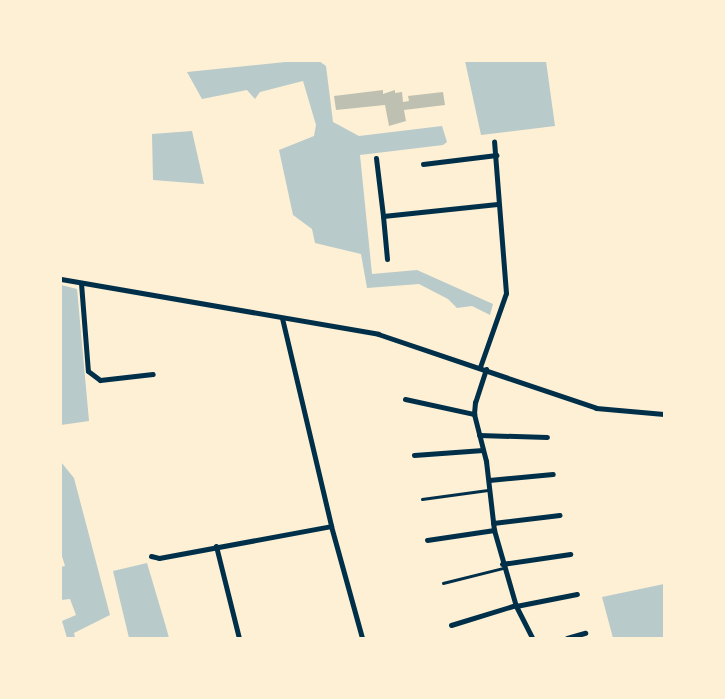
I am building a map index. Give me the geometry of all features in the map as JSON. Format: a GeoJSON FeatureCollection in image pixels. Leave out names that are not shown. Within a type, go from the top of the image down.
{"type":"FeatureCollection","features":[{"type":"Feature","properties":{"kind":"street"},"geometry":{"type":"LineString","coordinates":[[480,367],[506,293],[497,204],[500,191],[494,141]]}},
{"type":"Feature","properties":{"kind":"street"},"geometry":{"type":"LineString","coordinates":[[423,164],[496,155]]}},
{"type":"Feature","properties":{"kind":"street"},"geometry":{"type":"LineString","coordinates":[[376,158],[387,259]]}},
{"type":"Feature","properties":{"kind":"street"},"geometry":{"type":"LineString","coordinates":[[383,216],[497,204]]}},
{"type":"Feature","properties":{"kind":"street"},"geometry":{"type":"LineString","coordinates":[[61,279],[378,334],[480,367],[596,408],[664,414]]}},
{"type":"Feature","properties":{"kind":"street"},"geometry":{"type":"LineString","coordinates":[[81,283],[88,370],[100,380],[153,374]]}},
{"type":"Feature","properties":{"kind":"street"},"geometry":{"type":"LineString","coordinates":[[282,318],[331,526],[362,638]]}},
{"type":"Feature","properties":{"kind":"street"},"geometry":{"type":"LineString","coordinates":[[486,370],[475,402],[474,414],[489,480],[494,530],[502,566],[516,605],[532,638]]}},
{"type":"Feature","properties":{"kind":"street"},"geometry":{"type":"LineString","coordinates":[[404,398],[474,414]]}},
{"type":"Feature","properties":{"kind":"street"},"geometry":{"type":"LineString","coordinates":[[479,435],[547,437]]}},
{"type":"Feature","properties":{"kind":"street"},"geometry":{"type":"LineString","coordinates":[[414,455],[483,450]]}},
{"type":"Feature","properties":{"kind":"street"},"geometry":{"type":"LineString","coordinates":[[489,480],[553,474]]}},
{"type":"Feature","properties":{"kind":"street"},"geometry":{"type":"LineString","coordinates":[[493,522],[560,515]]}},
{"type":"Feature","properties":{"kind":"street"},"geometry":{"type":"LineString","coordinates":[[150,556],[158,558],[331,526]]}},
{"type":"Feature","properties":{"kind":"street"},"geometry":{"type":"LineString","coordinates":[[427,540],[494,530]]}},
{"type":"Feature","properties":{"kind":"street"},"geometry":{"type":"LineString","coordinates":[[216,546],[239,638]]}},
{"type":"Feature","properties":{"kind":"street"},"geometry":{"type":"LineString","coordinates":[[502,566],[570,554]]}},
{"type":"Feature","properties":{"kind":"street"},"geometry":{"type":"LineString","coordinates":[[450,625],[516,605],[577,594]]}},
{"type":"Feature","properties":{"kind":"street"},"geometry":{"type":"LineString","coordinates":[[567,638],[585,633]]}},
{"type":"Feature","properties":{"kind":"lane"},"geometry":{"type":"LineString","coordinates":[[422,499],[490,490]]}},
{"type":"Feature","properties":{"kind":"lane"},"geometry":{"type":"LineString","coordinates":[[443,583],[502,566]]}},
{"type":"Feature","properties":{"kind":"shaded area"},"geometry":{"type":"Polygon","coordinates":[[[295,61],[319,61],[326,66],[333,122],[359,136],[442,126],[447,142],[443,145],[360,155],[372,274],[417,270],[493,304],[490,315],[472,306],[457,308],[448,299],[419,284],[367,288],[361,254],[315,243],[312,229],[293,215],[279,150],[314,136],[316,125],[303,81],[260,92],[255,99],[247,90],[202,99],[187,72],[295,61]]]}},
{"type":"Feature","properties":{"kind":"shaded area"},"geometry":{"type":"Polygon","coordinates":[[[465,61],[546,61],[555,126],[481,135],[465,61]]]}},
{"type":"Feature","properties":{"kind":"shaded area"},"geometry":{"type":"Polygon","coordinates":[[[192,131],[204,184],[153,180],[152,134],[192,131]]]}},
{"type":"Feature","properties":{"kind":"shaded area"},"geometry":{"type":"Polygon","coordinates":[[[61,285],[77,289],[89,421],[61,425],[61,285]]]}},
{"type":"Feature","properties":{"kind":"shaded area"},"geometry":{"type":"Polygon","coordinates":[[[61,462],[74,478],[110,615],[74,633],[75,638],[67,638],[62,621],[76,615],[70,599],[61,600],[61,567],[65,566],[61,553],[61,462]]]}},
{"type":"Feature","properties":{"kind":"shaded area"},"geometry":{"type":"Polygon","coordinates":[[[147,563],[169,638],[129,638],[113,571],[147,563]]]}},
{"type":"Feature","properties":{"kind":"shaded area"},"geometry":{"type":"Polygon","coordinates":[[[664,584],[664,638],[613,638],[602,597],[664,584]]]}},
{"type":"Feature","properties":{"kind":"building"},"geometry":{"type":"Polygon","coordinates":[[[383,90],[383,94],[395,90],[395,93],[402,92],[403,102],[409,101],[408,96],[443,92],[445,105],[404,110],[406,121],[389,126],[385,105],[336,110],[334,96],[383,90]]]}}]}
